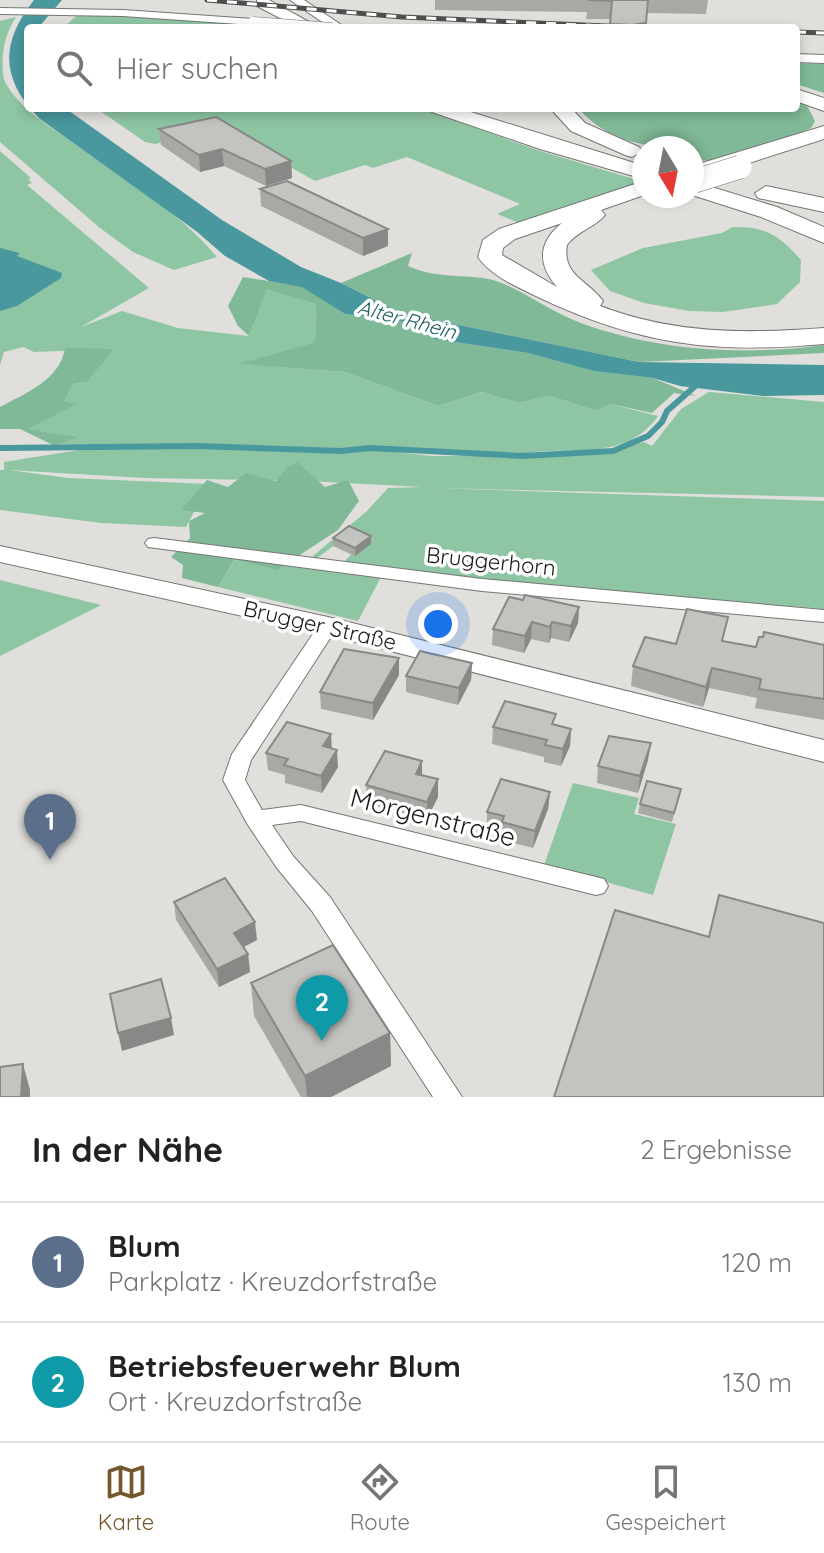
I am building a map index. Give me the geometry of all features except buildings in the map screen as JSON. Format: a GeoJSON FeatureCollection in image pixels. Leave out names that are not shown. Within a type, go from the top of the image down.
{"type":"FeatureCollection","features":[{"type":"Feature","properties":{"kind":"highway"},"geometry":{"type":"LineString","coordinates":[[242,0],[272,24]]}},
{"type":"Feature","properties":{"kind":"highway"},"geometry":{"type":"LineString","coordinates":[[261,2],[291,24]]}},
{"type":"Feature","properties":{"kind":"highway"},"geometry":{"type":"LineString","coordinates":[[261,2],[304,24]]}},
{"type":"Feature","properties":{"kind":"highway"},"geometry":{"type":"LineString","coordinates":[[451,112],[547,145],[632,182]]}},
{"type":"Feature","properties":{"kind":"highway"},"geometry":{"type":"LineString","coordinates":[[480,112],[632,159]]}},
{"type":"Feature","properties":{"kind":"highway"},"geometry":{"type":"LineString","coordinates":[[563,112],[570,121],[589,133],[632,151]]}},
{"type":"Feature","properties":{"kind":"highway"},"geometry":{"type":"LineString","coordinates":[[704,175],[821,134]]}},
{"type":"Feature","properties":{"kind":"highway"},"geometry":{"type":"LineString","coordinates":[[704,181],[824,205]]}},
{"type":"Feature","properties":{"kind":"highway"},"geometry":{"type":"LineString","coordinates":[[704,182],[824,216]]}},
{"type":"Feature","properties":{"kind":"highway"},"geometry":{"type":"LineString","coordinates":[[704,184],[824,236]]}},
{"type":"Feature","properties":{"kind":"highway"},"geometry":{"type":"LineString","coordinates":[[632,191],[507,234],[491,245],[490,257],[499,266],[578,309],[638,330],[720,341],[824,336]]}},
{"type":"Feature","properties":{"kind":"highway"},"geometry":{"type":"LineString","coordinates":[[632,193],[584,219],[557,240],[551,253],[552,264],[570,287],[591,302],[626,316],[694,329],[762,330],[824,315]]}},
{"type":"Feature","properties":{"kind":"main road"},"geometry":{"type":"LineString","coordinates":[[296,0],[334,24]]}},
{"type":"Feature","properties":{"kind":"main road"},"geometry":{"type":"LineString","coordinates":[[800,58],[824,59]]}},
{"type":"Feature","properties":{"kind":"main road","name":"Brugger Straße"},"geometry":{"type":"LineString","coordinates":[[0,554],[328,626],[824,751]]}},
{"type":"Feature","properties":{"kind":"street"},"geometry":{"type":"LineString","coordinates":[[3,11],[279,24]]}},
{"type":"Feature","properties":{"kind":"street","name":"Bruggerhorn"},"geometry":{"type":"LineString","coordinates":[[154,543],[482,585],[824,616]]}},
{"type":"Feature","properties":{"kind":"street"},"geometry":{"type":"LineString","coordinates":[[328,626],[240,759],[234,780],[285,862],[321,904],[448,1097]]}},
{"type":"Feature","properties":{"kind":"street","name":"Morgenstraße"},"geometry":{"type":"LineString","coordinates":[[256,819],[301,813],[596,886]]}},
{"type":"Feature","properties":{"kind":"green space"},"geometry":{"type":"Polygon","coordinates":[[[77,15],[128,15],[237,24],[67,24],[77,15]]]}},
{"type":"Feature","properties":{"kind":"green space"},"geometry":{"type":"Polygon","coordinates":[[[16,17],[8,31],[2,63],[4,80],[24,106],[24,112],[31,112],[167,209],[217,257],[174,270],[133,252],[100,228],[0,142],[0,21],[16,17]]]}},
{"type":"Feature","properties":{"kind":"green space"},"geometry":{"type":"Polygon","coordinates":[[[800,63],[824,64],[824,93],[800,85],[800,63]]]}},
{"type":"Feature","properties":{"kind":"green space"},"geometry":{"type":"Polygon","coordinates":[[[800,103],[808,107],[815,121],[811,128],[752,151],[704,160],[704,136],[632,136],[632,142],[603,129],[582,112],[800,112],[800,103]]]}},
{"type":"Feature","properties":{"kind":"green space"},"geometry":{"type":"Polygon","coordinates":[[[102,112],[431,112],[537,150],[632,178],[632,186],[519,223],[497,214],[520,204],[407,157],[373,168],[365,165],[315,181],[223,129],[155,144],[145,142],[102,112]]]}},
{"type":"Feature","properties":{"kind":"green space"},"geometry":{"type":"Polygon","coordinates":[[[0,151],[31,178],[28,179],[32,183],[27,185],[149,288],[81,327],[122,311],[178,328],[249,336],[267,288],[316,304],[315,342],[242,364],[345,372],[438,406],[481,392],[518,403],[550,396],[597,411],[611,404],[658,416],[644,432],[610,447],[516,456],[608,452],[644,442],[652,446],[681,409],[709,392],[824,402],[824,497],[436,488],[824,501],[824,609],[483,580],[343,563],[366,539],[350,533],[316,559],[313,556],[367,511],[388,488],[422,487],[144,478],[9,470],[68,478],[209,484],[186,527],[101,523],[0,510],[0,470],[4,470],[4,462],[98,447],[280,448],[337,454],[369,449],[432,456],[502,456],[376,446],[343,449],[59,444],[76,437],[27,429],[76,404],[63,401],[73,384],[87,382],[113,349],[34,352],[23,347],[4,352],[0,365],[0,151]]]}},
{"type":"Feature","properties":{"kind":"green space"},"geometry":{"type":"Polygon","coordinates":[[[733,227],[755,228],[772,234],[801,260],[800,282],[777,304],[723,312],[689,311],[644,303],[610,291],[591,270],[643,248],[722,233],[733,227]]]}},
{"type":"Feature","properties":{"kind":"green space"},"geometry":{"type":"Polygon","coordinates":[[[412,253],[408,266],[420,271],[499,282],[581,323],[640,340],[732,350],[824,345],[824,353],[639,362],[401,313],[341,283],[412,253]]]}},
{"type":"Feature","properties":{"kind":"green space"},"geometry":{"type":"Polygon","coordinates":[[[243,277],[302,286],[345,314],[408,322],[434,339],[528,353],[595,371],[653,378],[696,396],[674,393],[652,413],[611,404],[597,411],[550,396],[518,403],[481,392],[438,406],[345,372],[238,364],[315,342],[316,304],[267,289],[249,336],[238,326],[228,306],[243,277]]]}},
{"type":"Feature","properties":{"kind":"green space"},"geometry":{"type":"Polygon","coordinates":[[[65,348],[114,349],[87,382],[73,384],[64,401],[77,404],[28,429],[78,437],[55,446],[20,429],[0,429],[0,407],[31,391],[49,377],[62,359],[65,348]]]}},
{"type":"Feature","properties":{"kind":"green space"},"geometry":{"type":"Polygon","coordinates":[[[297,462],[325,487],[348,480],[359,501],[338,530],[277,570],[235,559],[218,587],[182,578],[183,565],[171,557],[190,538],[189,521],[205,513],[181,510],[207,480],[228,487],[246,473],[276,481],[297,462]]]}},
{"type":"Feature","properties":{"kind":"green space"},"geometry":{"type":"Polygon","coordinates":[[[236,558],[382,575],[358,621],[218,587],[236,558]]]}},
{"type":"Feature","properties":{"kind":"green space"},"geometry":{"type":"Polygon","coordinates":[[[0,580],[101,605],[0,656],[0,580]]]}},
{"type":"Feature","properties":{"kind":"green space"},"geometry":{"type":"Polygon","coordinates":[[[573,783],[639,798],[634,814],[676,824],[653,895],[544,865],[573,783]]]}},
{"type":"Feature","properties":{"kind":"water"},"geometry":{"type":"Polygon","coordinates":[[[34,0],[62,0],[41,24],[24,24],[24,100],[17,90],[9,61],[15,31],[34,0]]]}},
{"type":"Feature","properties":{"kind":"water","name":"Alter Rhein"},"geometry":{"type":"Polygon","coordinates":[[[34,112],[71,112],[222,220],[301,267],[401,313],[639,362],[824,365],[824,395],[763,396],[680,386],[653,378],[594,371],[528,353],[434,339],[408,322],[345,314],[302,287],[269,281],[225,256],[196,231],[34,112]]]}},
{"type":"Feature","properties":{"kind":"water"},"geometry":{"type":"Polygon","coordinates":[[[0,248],[20,253],[17,256],[62,273],[61,278],[17,306],[0,311],[0,248]]]}},
{"type":"Feature","properties":{"kind":"waterway"},"geometry":{"type":"LineString","coordinates":[[0,448],[197,446],[341,451],[370,448],[522,456],[613,451],[648,436],[662,422],[667,411],[701,381]]}},
{"type":"Feature","properties":{"kind":"railway"},"geometry":{"type":"LineString","coordinates":[[207,0],[402,17],[561,24]]}},
{"type":"Feature","properties":{"kind":"railway"},"geometry":{"type":"LineString","coordinates":[[800,32],[824,33]]}},
{"type":"Feature","properties":{"kind":"place","name":"Blum"},"geometry":{"type":"Point","coordinates":[50,860]}},
{"type":"Feature","properties":{"kind":"place","name":"Betriebsfeuerwehr Blum"},"geometry":{"type":"Point","coordinates":[322,1041]}}]}
